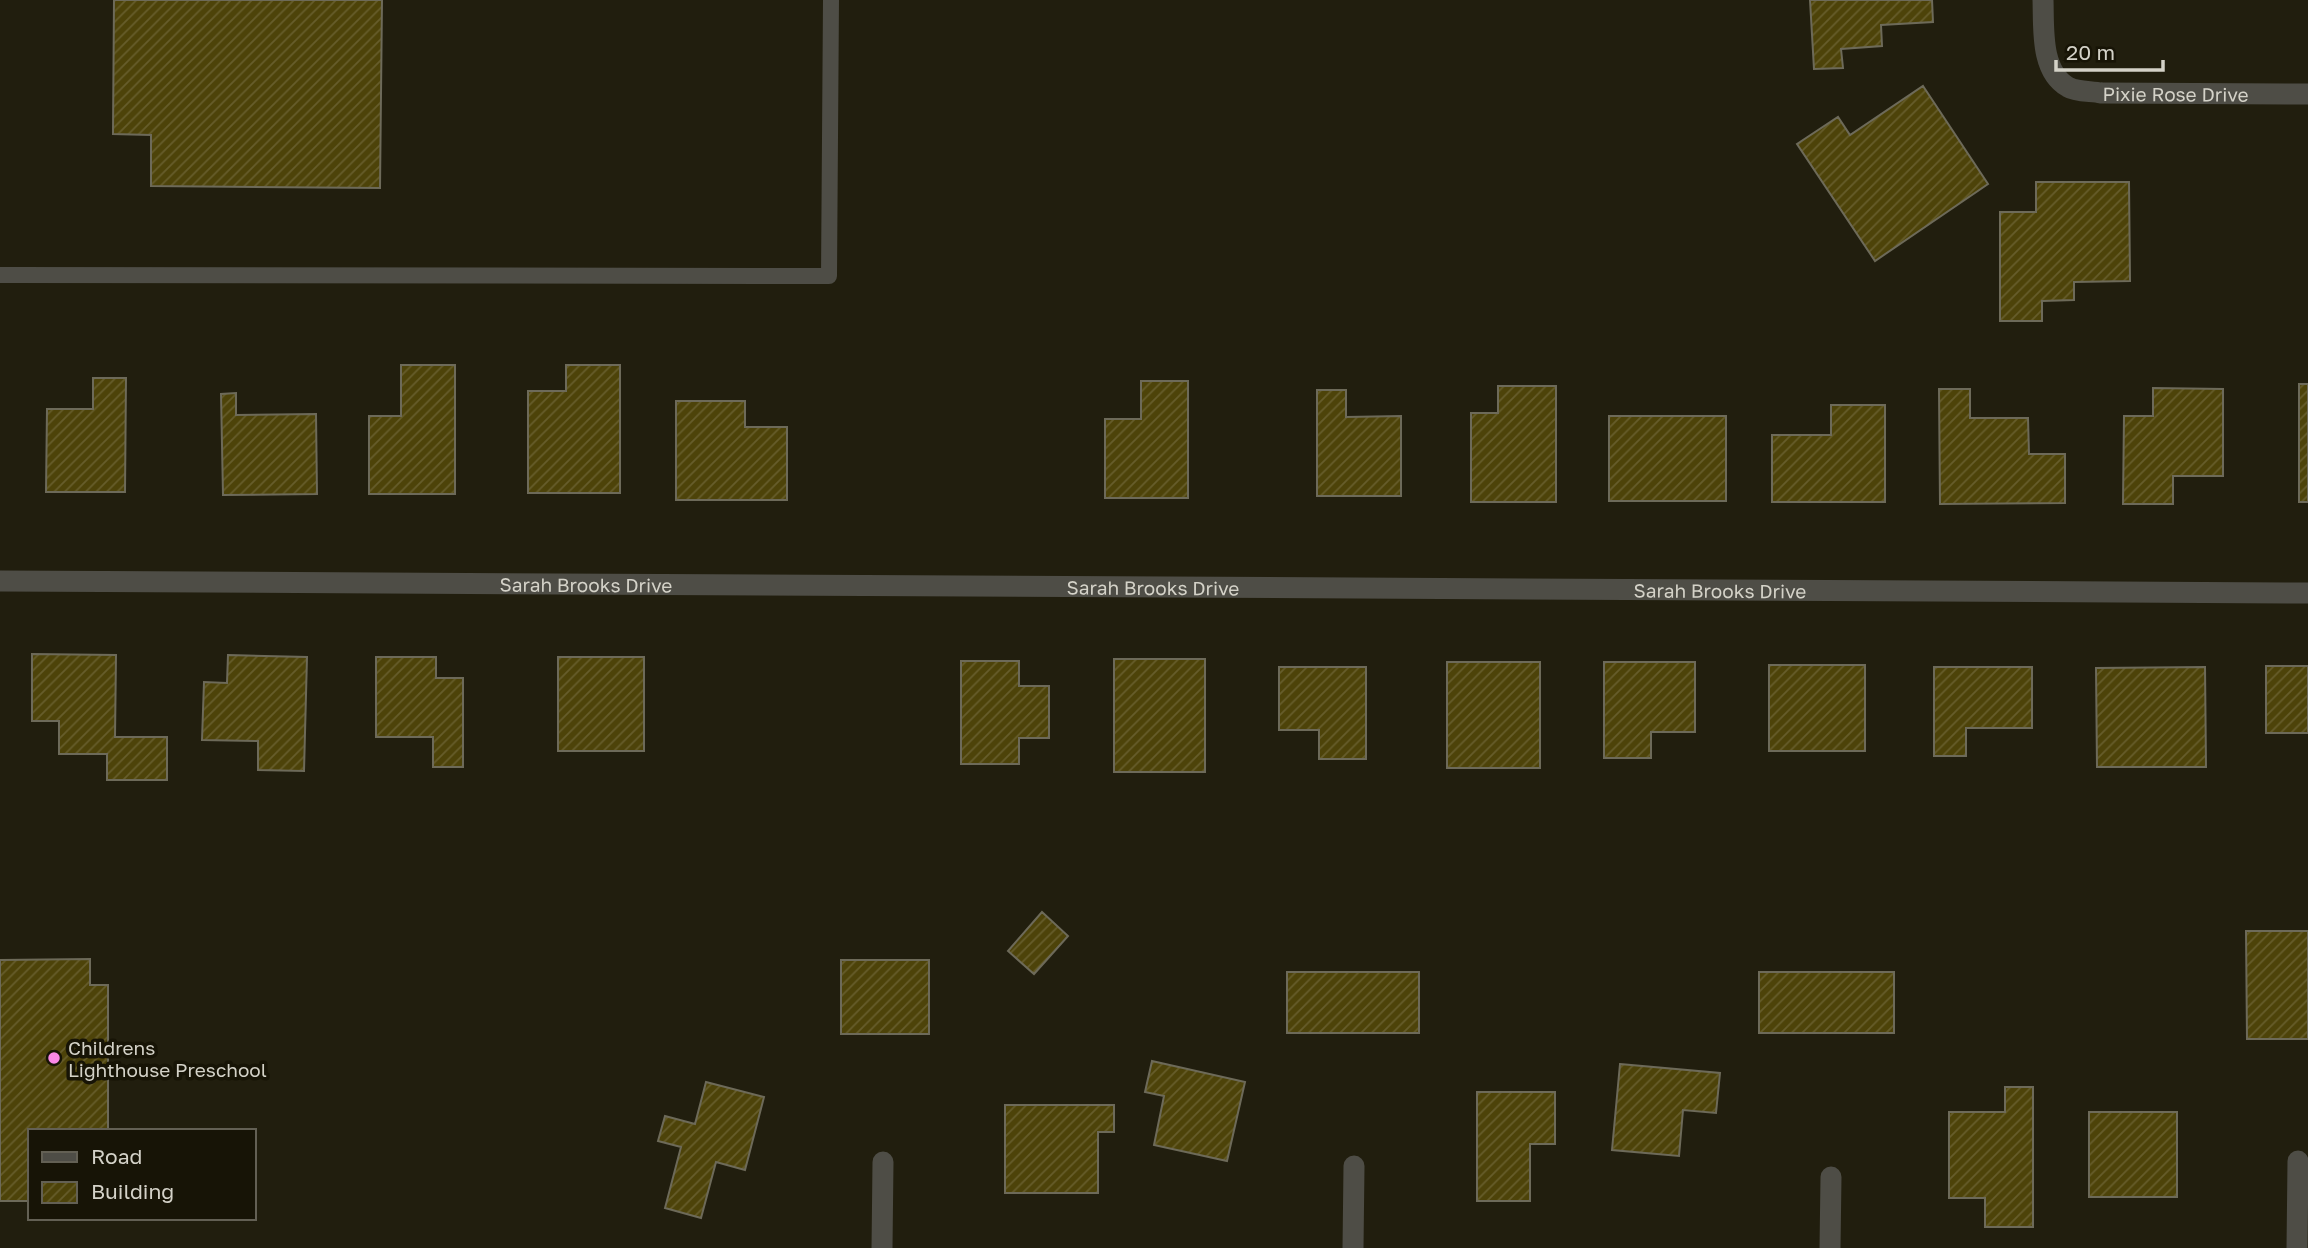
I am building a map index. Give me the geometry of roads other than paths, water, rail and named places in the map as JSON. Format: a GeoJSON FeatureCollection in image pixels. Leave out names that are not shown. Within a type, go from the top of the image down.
{"type":"FeatureCollection","features":[{"type":"Feature","properties":{"kind":"street","name":"Pixie Rose Drive"},"geometry":{"type":"LineString","coordinates":[[2043,0],[2045,48],[2052,70],[2069,88],[2101,93],[2308,94]]}},
{"type":"Feature","properties":{"kind":"street","name":"Sarah Brooks Drive"},"geometry":{"type":"LineString","coordinates":[[0,581],[2308,593]]}},
{"type":"Feature","properties":{"kind":"street"},"geometry":{"type":"LineString","coordinates":[[2297,1248],[2298,1161]]}},
{"type":"Feature","properties":{"kind":"street"},"geometry":{"type":"LineString","coordinates":[[882,1248],[883,1162]]}},
{"type":"Feature","properties":{"kind":"street"},"geometry":{"type":"LineString","coordinates":[[1353,1248],[1354,1166]]}},
{"type":"Feature","properties":{"kind":"street"},"geometry":{"type":"LineString","coordinates":[[1830,1248],[1831,1177]]}},
{"type":"Feature","properties":{"kind":"lane"},"geometry":{"type":"LineString","coordinates":[[0,275],[830,276],[831,0]]}},
{"type":"Feature","properties":{"kind":"place","name":"Childrens Lighthouse Preschool"},"geometry":{"type":"Point","coordinates":[54,1058]}}]}
